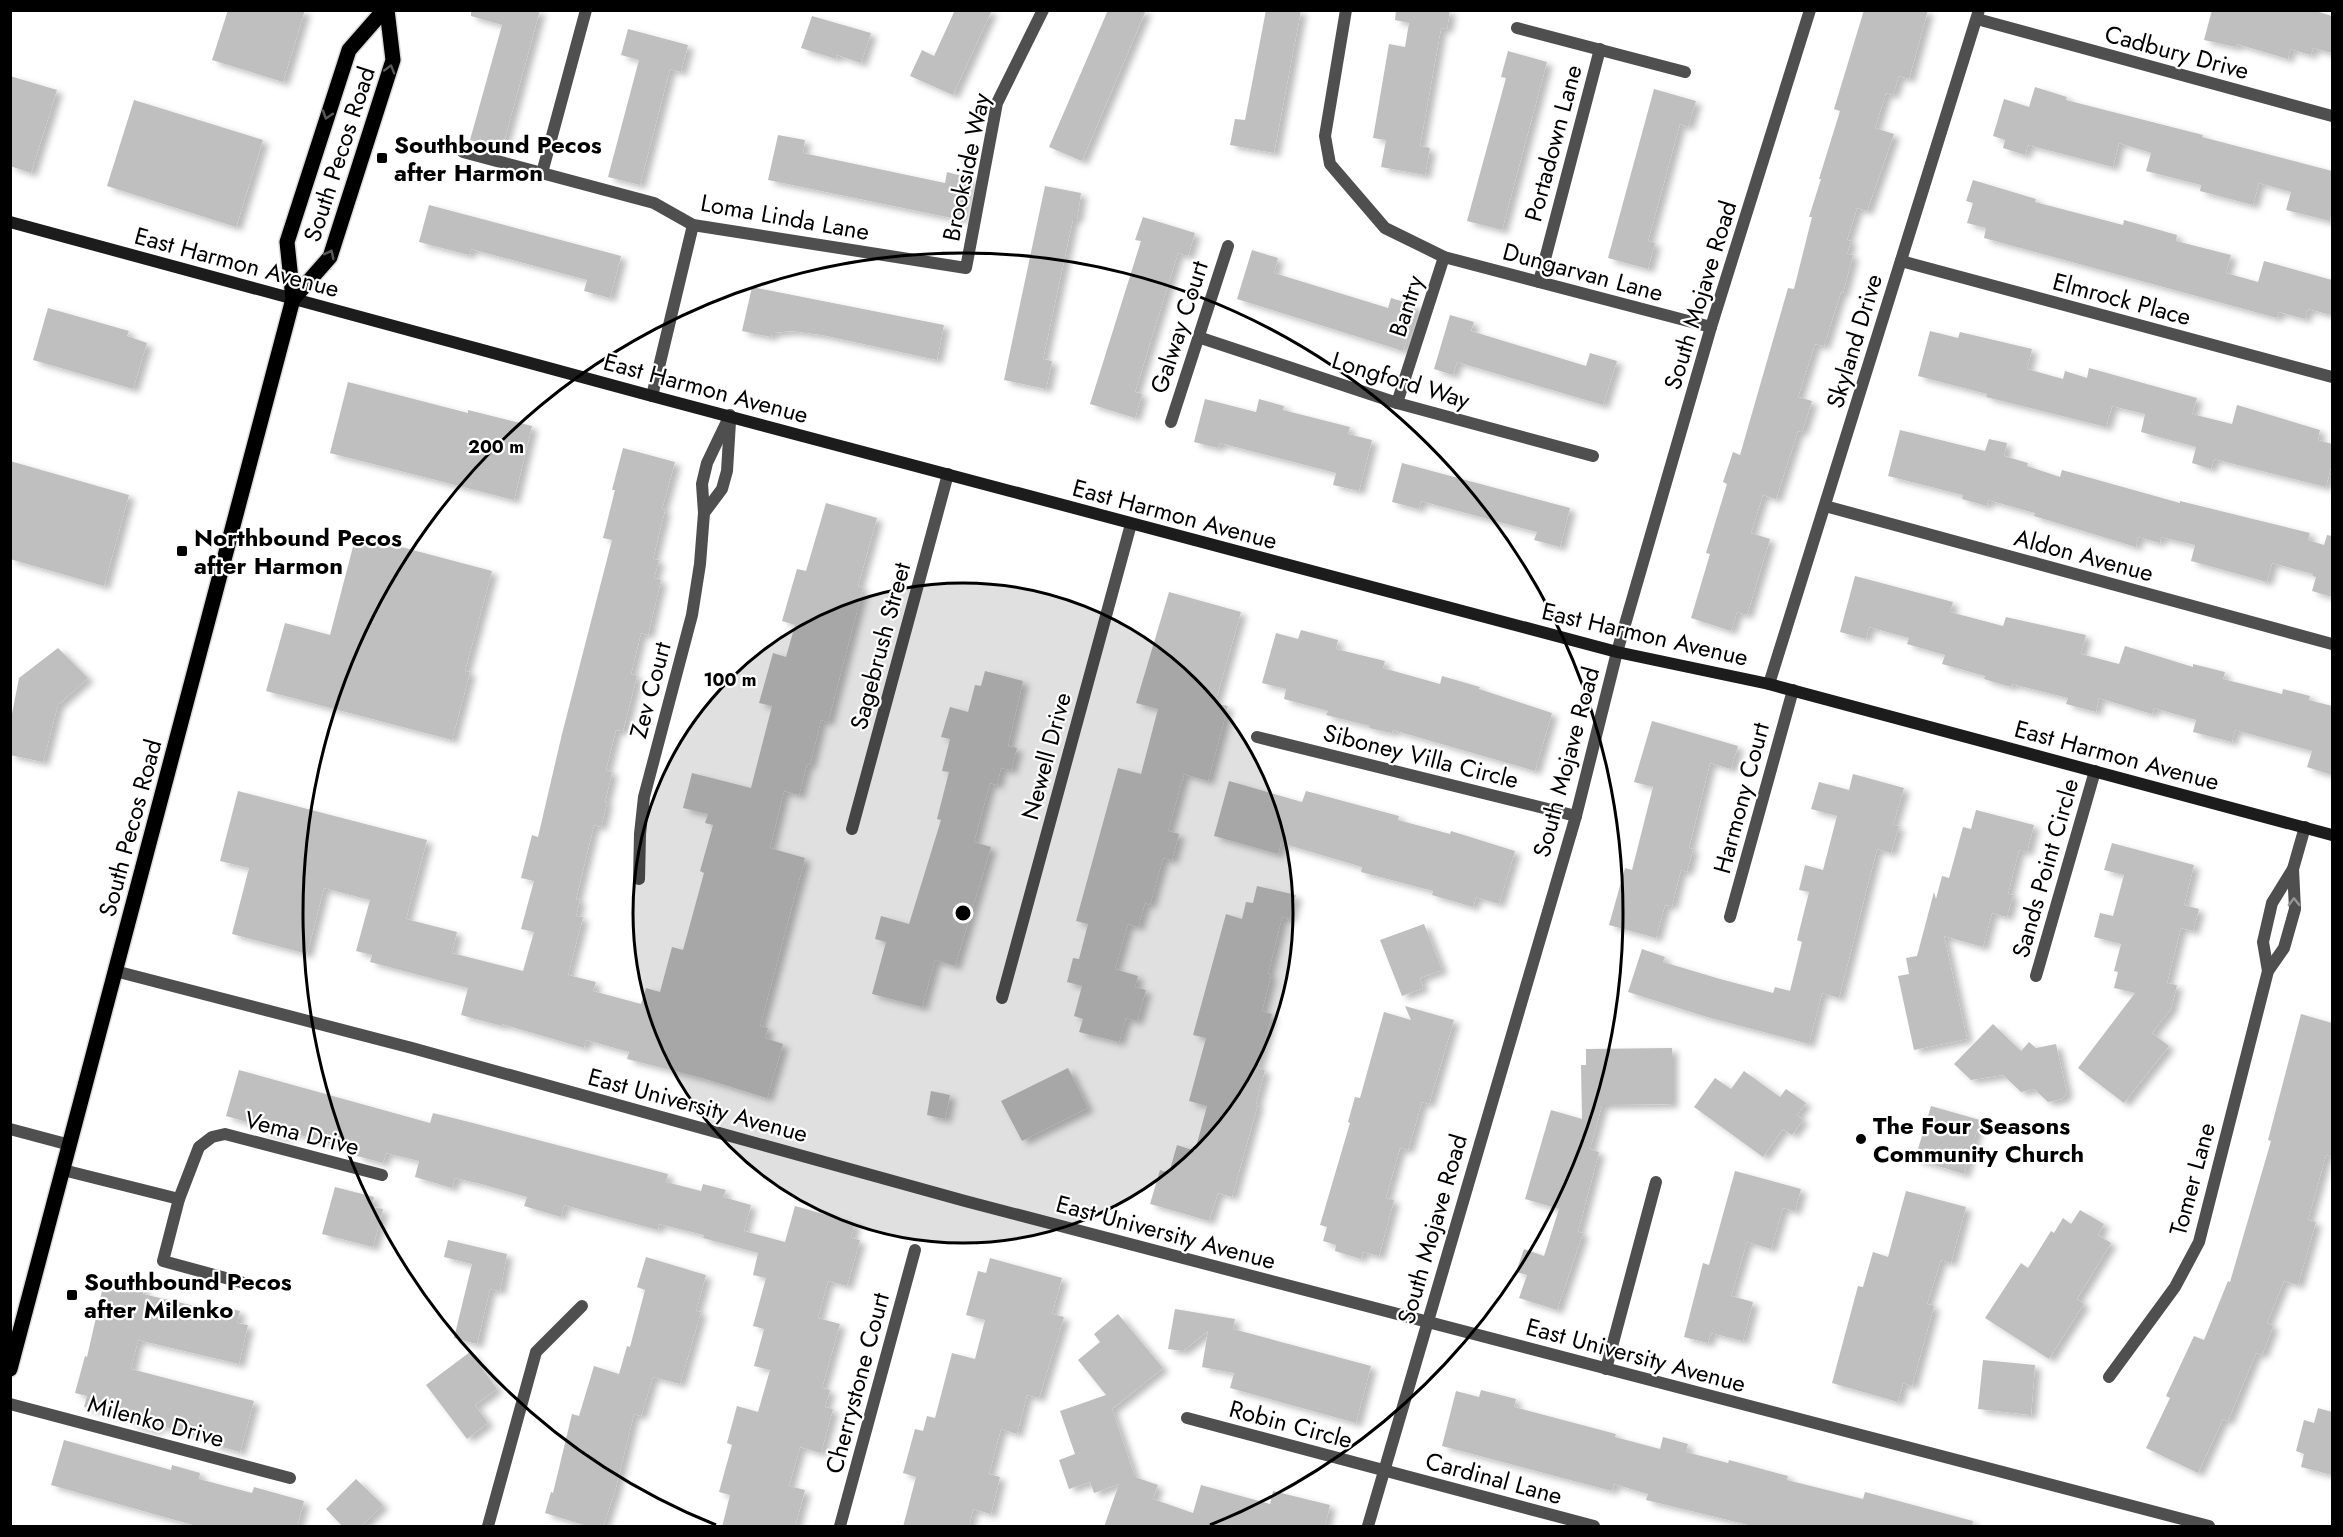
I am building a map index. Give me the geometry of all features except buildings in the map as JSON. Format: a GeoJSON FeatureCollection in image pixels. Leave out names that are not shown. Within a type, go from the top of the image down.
{"type":"FeatureCollection","features":[{"type":"Feature","properties":{"kind":"main road","name":"South Pecos Road"},"geometry":{"type":"LineString","coordinates":[[293,299],[330,257],[393,60],[386,10]]}},
{"type":"Feature","properties":{"kind":"main road","name":"South Pecos Road"},"geometry":{"type":"LineString","coordinates":[[10,1369],[293,299],[287,242],[349,50],[386,10]]}},
{"type":"Feature","properties":{"kind":"main road","name":"East Harmon Avenue"},"geometry":{"type":"LineString","coordinates":[[10,222],[1131,524],[1617,652],[1793,690],[2332,835]]}},
{"type":"Feature","properties":{"kind":"street"},"geometry":{"type":"LineString","coordinates":[[542,173],[586,10]]}},
{"type":"Feature","properties":{"kind":"street","name":"Brookside Way"},"geometry":{"type":"LineString","coordinates":[[966,268],[997,103],[1043,10]]}},
{"type":"Feature","properties":{"kind":"street","name":"Dungarvan Lane"},"geometry":{"type":"LineString","coordinates":[[1346,10],[1325,136],[1330,164],[1385,228],[1444,257],[1711,327]]}},
{"type":"Feature","properties":{"kind":"street","name":"South Mojave Road"},"geometry":{"type":"LineString","coordinates":[[1368,1527],[1426,1322],[1576,816],[1617,652],[1711,327],[1810,10]]}},
{"type":"Feature","properties":{"kind":"street","name":"Cadbury Drive"},"geometry":{"type":"LineString","coordinates":[[1978,15],[2332,116]]}},
{"type":"Feature","properties":{"kind":"street","name":"Skyland Drive"},"geometry":{"type":"LineString","coordinates":[[1769,684],[1978,15]]}},
{"type":"Feature","properties":{"kind":"street"},"geometry":{"type":"LineString","coordinates":[[1517,28],[1685,72]]}},
{"type":"Feature","properties":{"kind":"street","name":"Portadown Lane"},"geometry":{"type":"LineString","coordinates":[[1539,282],[1600,49]]}},
{"type":"Feature","properties":{"kind":"street","name":"Loma Linda Lane"},"geometry":{"type":"LineString","coordinates":[[463,152],[654,203],[693,225],[966,268]]}},
{"type":"Feature","properties":{"kind":"street"},"geometry":{"type":"LineString","coordinates":[[652,396],[693,225]]}},
{"type":"Feature","properties":{"kind":"street","name":"Galway Court"},"geometry":{"type":"LineString","coordinates":[[1171,422],[1228,246]]}},
{"type":"Feature","properties":{"kind":"street","name":"Bantry"},"geometry":{"type":"LineString","coordinates":[[1397,403],[1444,257]]}},
{"type":"Feature","properties":{"kind":"street","name":"Elmrock Place"},"geometry":{"type":"LineString","coordinates":[[1901,261],[2332,377]]}},
{"type":"Feature","properties":{"kind":"street","name":"Longford Way"},"geometry":{"type":"LineString","coordinates":[[1198,337],[1397,403],[1593,456]]}},
{"type":"Feature","properties":{"kind":"street"},"geometry":{"type":"LineString","coordinates":[[704,513],[722,489],[727,471],[730,415]]}},
{"type":"Feature","properties":{"kind":"street","name":"Zev Court"},"geometry":{"type":"LineString","coordinates":[[639,879],[644,797],[692,615],[700,564],[704,513],[702,484],[707,463],[730,415]]}},
{"type":"Feature","properties":{"kind":"street","name":"Sagebrush Street"},"geometry":{"type":"LineString","coordinates":[[852,829],[948,474]]}},
{"type":"Feature","properties":{"kind":"street","name":"Aldon Avenue"},"geometry":{"type":"LineString","coordinates":[[1825,506],[2332,644]]}},
{"type":"Feature","properties":{"kind":"street","name":"Newell Drive"},"geometry":{"type":"LineString","coordinates":[[1002,998],[1131,524]]}},
{"type":"Feature","properties":{"kind":"street","name":"Harmony Court"},"geometry":{"type":"LineString","coordinates":[[1730,917],[1793,690]]}},
{"type":"Feature","properties":{"kind":"street","name":"Siboney Villa Circle"},"geometry":{"type":"LineString","coordinates":[[1257,737],[1576,816]]}},
{"type":"Feature","properties":{"kind":"street","name":"Sands Point Circle"},"geometry":{"type":"LineString","coordinates":[[2036,976],[2095,771]]}},
{"type":"Feature","properties":{"kind":"street","name":"Tomer Lane"},"geometry":{"type":"LineString","coordinates":[[2268,971],[2263,942],[2272,903],[2292,869],[2304,827]]}},
{"type":"Feature","properties":{"kind":"street","name":"Tomer Lane"},"geometry":{"type":"LineString","coordinates":[[2109,1377],[2175,1287],[2199,1242],[2268,971],[2284,948],[2295,909],[2292,869]]}},
{"type":"Feature","properties":{"kind":"street","name":"East University Avenue"},"geometry":{"type":"LineString","coordinates":[[115,971],[412,1048],[966,1201],[2209,1527]]}},
{"type":"Feature","properties":{"kind":"street"},"geometry":{"type":"LineString","coordinates":[[10,1129],[70,1145]]}},
{"type":"Feature","properties":{"kind":"street","name":"Vema Drive"},"geometry":{"type":"LineString","coordinates":[[244,1283],[163,1261],[179,1199],[199,1147],[212,1137],[225,1134],[382,1175]]}},
{"type":"Feature","properties":{"kind":"street"},"geometry":{"type":"LineString","coordinates":[[63,1170],[179,1199]]}},
{"type":"Feature","properties":{"kind":"street"},"geometry":{"type":"LineString","coordinates":[[1606,1369],[1656,1182]]}},
{"type":"Feature","properties":{"kind":"street","name":"Cherrystone Court"},"geometry":{"type":"LineString","coordinates":[[840,1527],[915,1250]]}},
{"type":"Feature","properties":{"kind":"street"},"geometry":{"type":"LineString","coordinates":[[488,1527],[536,1352],[582,1306]]}},
{"type":"Feature","properties":{"kind":"street","name":"Milenko Drive"},"geometry":{"type":"LineString","coordinates":[[10,1404],[290,1479]]}},
{"type":"Feature","properties":{"kind":"street","name":"Robin Circle"},"geometry":{"type":"LineString","coordinates":[[1188,1418],[1384,1471]]}},
{"type":"Feature","properties":{"kind":"street","name":"Cardinal Lane"},"geometry":{"type":"LineString","coordinates":[[1384,1471],[1594,1527]]}},
{"type":"Feature","properties":{"kind":"place","name":"Southbound Pecos after Harmon"},"geometry":{"type":"Point","coordinates":[382,158]}},
{"type":"Feature","properties":{"kind":"place","name":"Northbound Pecos after Harmon"},"geometry":{"type":"Point","coordinates":[182,551]}},
{"type":"Feature","properties":{"kind":"place","name":"The Four Seasons Community Church"},"geometry":{"type":"Point","coordinates":[1861,1139]}},
{"type":"Feature","properties":{"kind":"place","name":"Southbound Pecos after Milenko"},"geometry":{"type":"Point","coordinates":[72,1295]}}]}
